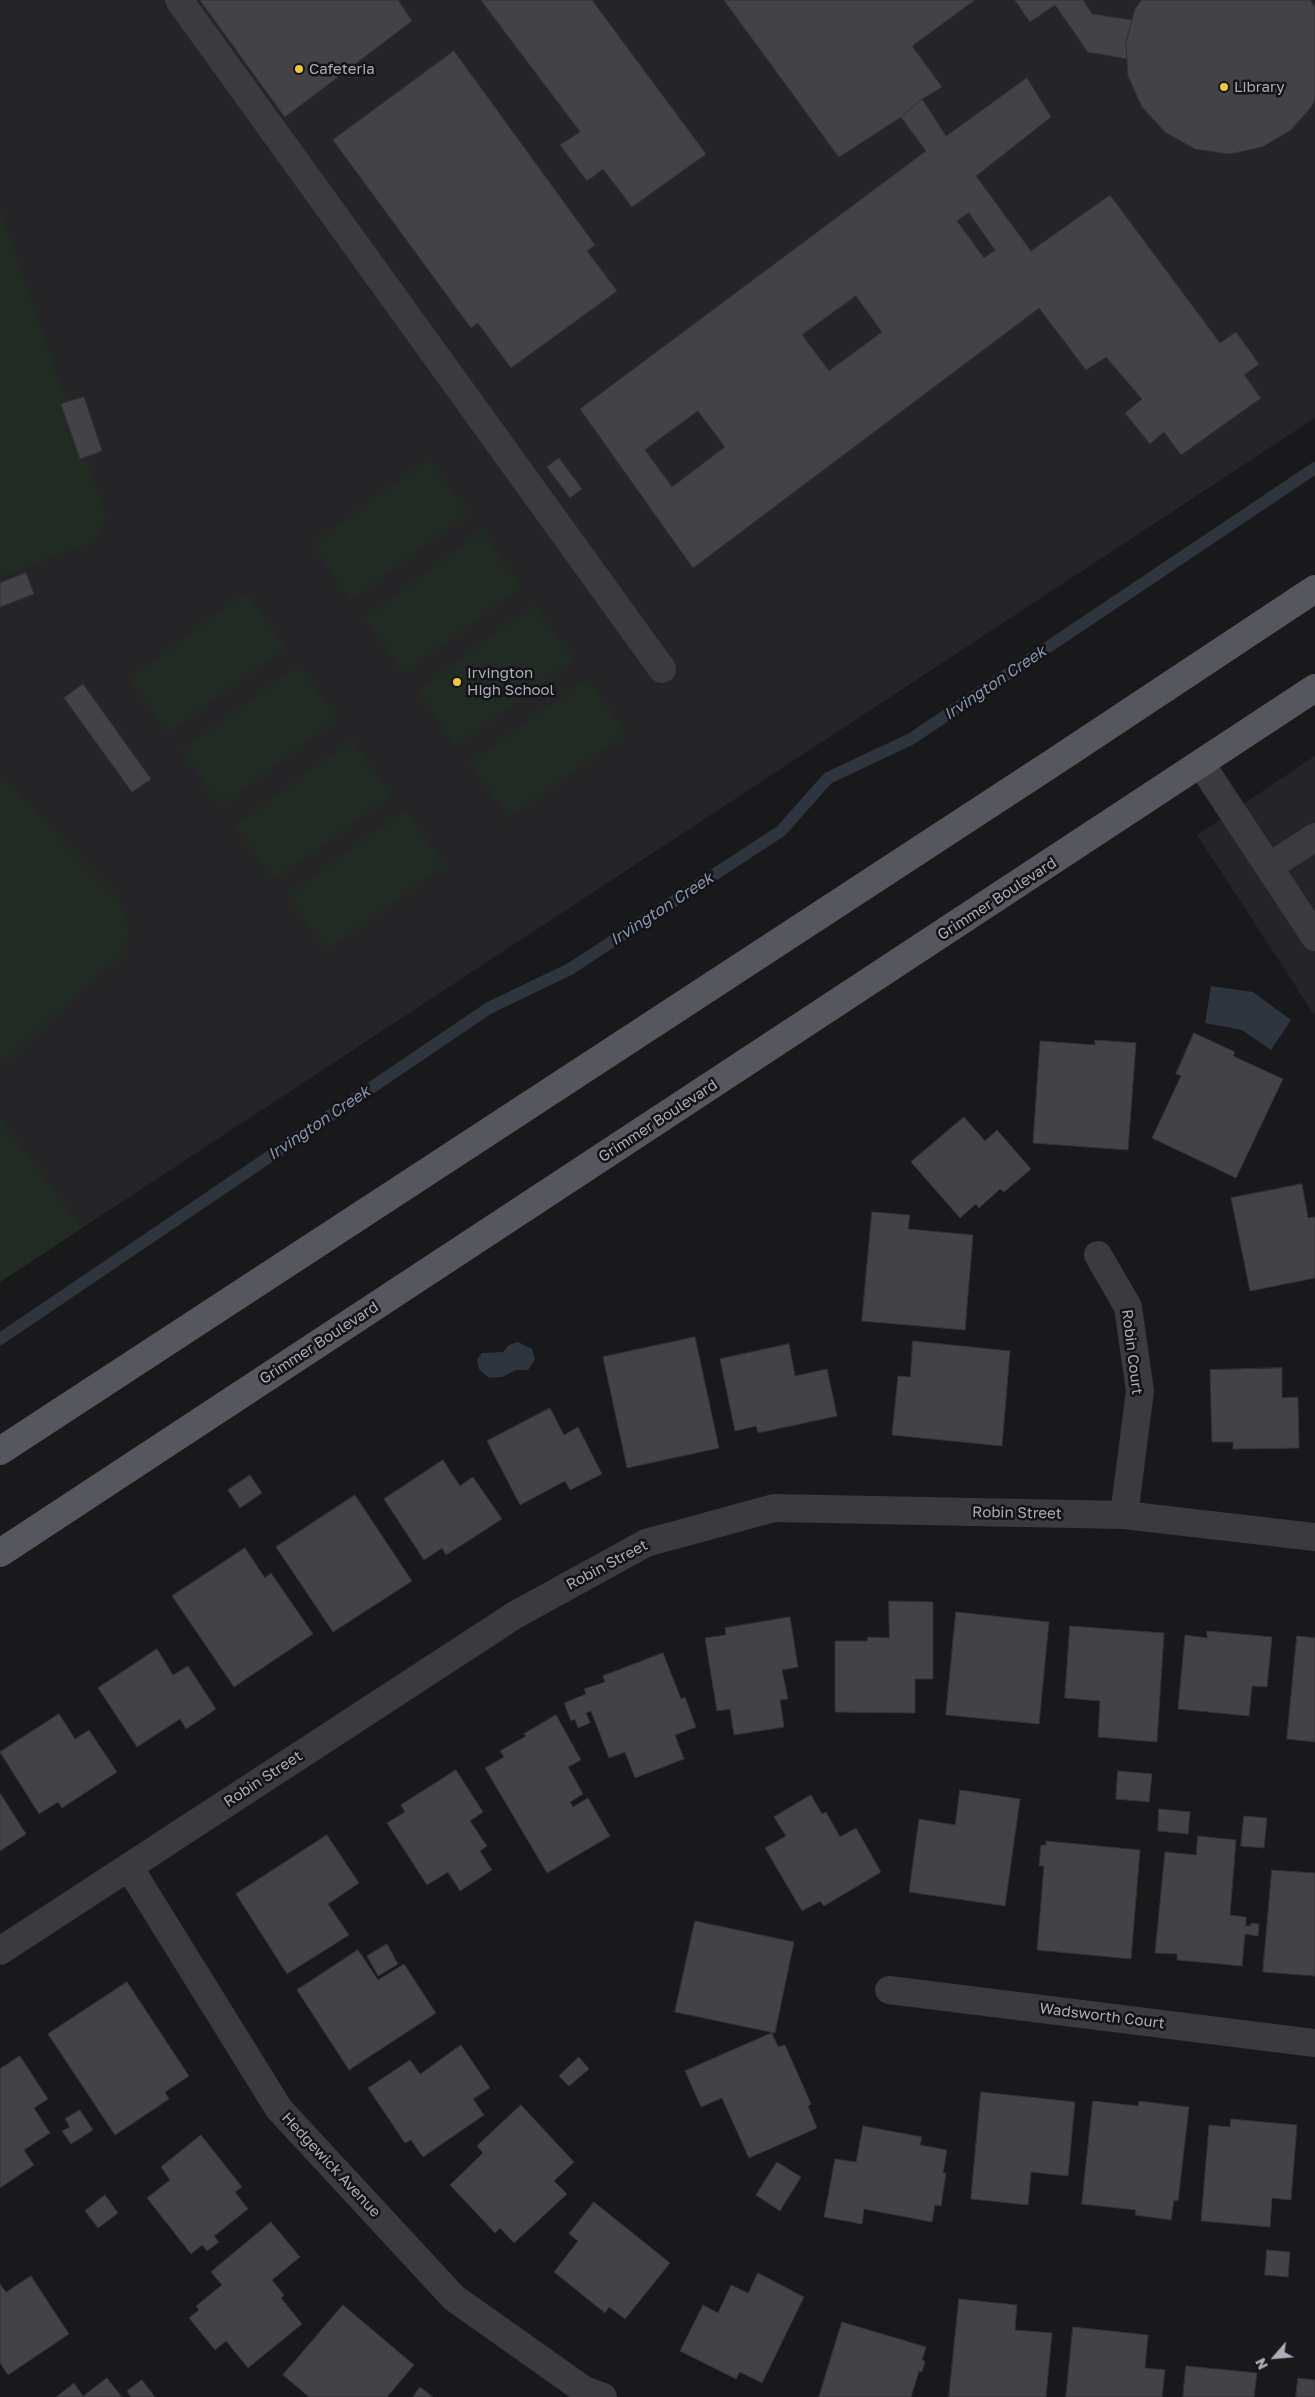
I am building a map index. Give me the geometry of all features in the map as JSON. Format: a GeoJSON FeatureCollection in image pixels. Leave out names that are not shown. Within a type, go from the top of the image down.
{"type":"FeatureCollection","features":[{"type":"Feature","properties":{"kind":"main road"},"geometry":{"type":"LineString","coordinates":[[0,1451],[1046,768],[1315,589]]}},
{"type":"Feature","properties":{"kind":"main road","name":"Grimmer Boulevard"},"geometry":{"type":"LineString","coordinates":[[0,1552],[1315,688]]}},
{"type":"Feature","properties":{"kind":"street"},"geometry":{"type":"LineString","coordinates":[[179,0],[662,669]]}},
{"type":"Feature","properties":{"kind":"street"},"geometry":{"type":"LineString","coordinates":[[1201,764],[1315,937]]}},
{"type":"Feature","properties":{"kind":"street"},"geometry":{"type":"LineString","coordinates":[[1269,867],[1315,837]]}},
{"type":"Feature","properties":{"kind":"street","name":"Robin Court"},"geometry":{"type":"LineString","coordinates":[[1098,1255],[1128,1307],[1140,1391],[1124,1515]]}},
{"type":"Feature","properties":{"kind":"street","name":"Robin Street"},"geometry":{"type":"LineString","coordinates":[[0,1951],[515,1615],[646,1543],[774,1508],[1124,1515],[1315,1537]]}},
{"type":"Feature","properties":{"kind":"street","name":"Hedgewick Avenue"},"geometry":{"type":"LineString","coordinates":[[129,1867],[279,2109],[454,2298],[584,2390],[603,2397]]}},
{"type":"Feature","properties":{"kind":"street","name":"Wadsworth Court"},"geometry":{"type":"LineString","coordinates":[[889,1990],[1315,2043]]}},
{"type":"Feature","properties":{"kind":"shaded area","name":"Irvington High School"},"geometry":{"type":"Polygon","coordinates":[[[0,0],[1315,0],[1315,418],[0,1282],[0,0]]]}},
{"type":"Feature","properties":{"kind":"shaded area"},"geometry":{"type":"Polygon","coordinates":[[[0,209],[107,518],[94,542],[0,577],[0,209]]]}},
{"type":"Feature","properties":{"kind":"shaded area"},"geometry":{"type":"Polygon","coordinates":[[[428,459],[468,514],[351,600],[311,545],[428,459]]]}},
{"type":"Feature","properties":{"kind":"shaded area"},"geometry":{"type":"Polygon","coordinates":[[[482,532],[522,587],[404,673],[364,618],[482,532]]]}},
{"type":"Feature","properties":{"kind":"shaded area"},"geometry":{"type":"Polygon","coordinates":[[[246,593],[286,647],[168,733],[128,679],[246,593]]]}},
{"type":"Feature","properties":{"kind":"shaded area"},"geometry":{"type":"Polygon","coordinates":[[[534,605],[574,660],[456,746],[417,691],[534,605]]]}},
{"type":"Feature","properties":{"kind":"shaded area"},"geometry":{"type":"Polygon","coordinates":[[[298,665],[338,719],[221,805],[181,751],[298,665]]]}},
{"type":"Feature","properties":{"kind":"shaded area"},"geometry":{"type":"Polygon","coordinates":[[[587,678],[626,733],[509,818],[469,764],[587,678]]]}},
{"type":"Feature","properties":{"kind":"shaded area"},"geometry":{"type":"Polygon","coordinates":[[[352,740],[392,795],[274,880],[234,826],[352,740]]]}},
{"type":"Feature","properties":{"kind":"shaded area"},"geometry":{"type":"Polygon","coordinates":[[[1315,756],[1315,1016],[1197,835],[1315,756]]]}},
{"type":"Feature","properties":{"kind":"shaded area"},"geometry":{"type":"Polygon","coordinates":[[[0,774],[120,901],[129,926],[127,949],[0,1066],[0,774]]]}},
{"type":"Feature","properties":{"kind":"shaded area"},"geometry":{"type":"Polygon","coordinates":[[[405,810],[445,865],[327,950],[287,896],[405,810]]]}},
{"type":"Feature","properties":{"kind":"shaded area"},"geometry":{"type":"Polygon","coordinates":[[[1211,986],[1253,992],[1291,1020],[1271,1050],[1242,1030],[1205,1023],[1211,986]]]}},
{"type":"Feature","properties":{"kind":"shaded area"},"geometry":{"type":"Polygon","coordinates":[[[0,1119],[82,1228],[0,1282],[0,1119]]]}},
{"type":"Feature","properties":{"kind":"shaded area"},"geometry":{"type":"Polygon","coordinates":[[[518,1342],[532,1349],[535,1359],[528,1370],[516,1370],[502,1377],[489,1378],[479,1369],[477,1360],[482,1353],[503,1352],[509,1345],[518,1342]]]}},
{"type":"Feature","properties":{"kind":"building","name":"Cafeteria"},"geometry":{"type":"Polygon","coordinates":[[[200,0],[398,0],[412,21],[285,117],[200,0]]]}},
{"type":"Feature","properties":{"kind":"building"},"geometry":{"type":"Polygon","coordinates":[[[481,0],[592,0],[706,154],[632,207],[603,169],[587,181],[560,145],[580,132],[481,0]]]}},
{"type":"Feature","properties":{"kind":"building"},"geometry":{"type":"Polygon","coordinates":[[[724,0],[975,0],[912,46],[942,87],[922,99],[901,117],[839,157],[724,0]]]}},
{"type":"Feature","properties":{"kind":"building"},"geometry":{"type":"Polygon","coordinates":[[[1015,0],[1083,0],[1092,14],[1132,20],[1126,42],[1127,59],[1088,52],[1055,5],[1030,22],[1015,0]]]}},
{"type":"Feature","properties":{"kind":"building","name":"Library"},"geometry":{"type":"Polygon","coordinates":[[[1142,0],[1310,0],[1315,7],[1315,99],[1312,106],[1291,130],[1262,147],[1229,154],[1195,149],[1165,132],[1142,107],[1128,76],[1126,42],[1135,9],[1142,0]]]}},
{"type":"Feature","properties":{"kind":"building"},"geometry":{"type":"Polygon","coordinates":[[[454,51],[595,245],[587,251],[617,291],[511,368],[478,323],[471,328],[333,140],[454,51]]]}},
{"type":"Feature","properties":{"kind":"building"},"geometry":{"type":"Polygon","coordinates":[[[1027,78],[1051,117],[976,176],[1031,251],[1110,195],[1220,343],[1236,332],[1259,364],[1244,375],[1261,398],[1181,455],[1164,432],[1150,444],[1125,413],[1142,399],[1106,357],[1086,370],[1039,308],[693,568],[580,409],[926,151],[901,117],[922,99],[946,136],[1027,78]],[[969,213],[957,221],[984,258],[995,250],[969,213]],[[856,296],[802,335],[829,371],[882,332],[856,296]],[[698,411],[645,450],[672,487],[725,447],[698,411]]]}},
{"type":"Feature","properties":{"kind":"building"},"geometry":{"type":"Polygon","coordinates":[[[84,397],[102,451],[80,459],[61,404],[84,397]]]}},
{"type":"Feature","properties":{"kind":"building"},"geometry":{"type":"Polygon","coordinates":[[[559,458],[582,489],[570,498],[547,467],[559,458]]]}},
{"type":"Feature","properties":{"kind":"building"},"geometry":{"type":"Polygon","coordinates":[[[26,573],[34,594],[0,607],[0,583],[26,573]]]}},
{"type":"Feature","properties":{"kind":"building"},"geometry":{"type":"Polygon","coordinates":[[[83,684],[151,779],[132,792],[64,698],[83,684]]]}},
{"type":"Feature","properties":{"kind":"building"},"geometry":{"type":"Polygon","coordinates":[[[1194,1033],[1235,1052],[1233,1056],[1283,1079],[1236,1178],[1152,1138],[1181,1076],[1176,1074],[1194,1033]]]}},
{"type":"Feature","properties":{"kind":"building"},"geometry":{"type":"Polygon","coordinates":[[[1095,1040],[1136,1043],[1128,1150],[1033,1143],[1040,1041],[1095,1045],[1095,1040]]]}},
{"type":"Feature","properties":{"kind":"building"},"geometry":{"type":"Polygon","coordinates":[[[964,1117],[985,1141],[997,1130],[1031,1169],[1004,1192],[1000,1189],[979,1208],[976,1204],[960,1218],[911,1162],[964,1117]]]}},
{"type":"Feature","properties":{"kind":"building"},"geometry":{"type":"Polygon","coordinates":[[[1302,1184],[1308,1218],[1315,1217],[1315,1278],[1250,1291],[1231,1198],[1302,1184]]]}},
{"type":"Feature","properties":{"kind":"building"},"geometry":{"type":"Polygon","coordinates":[[[872,1212],[910,1215],[908,1229],[973,1235],[965,1330],[862,1321],[872,1212]]]}},
{"type":"Feature","properties":{"kind":"building"},"geometry":{"type":"Polygon","coordinates":[[[695,1337],[719,1448],[627,1468],[603,1357],[695,1337]]]}},
{"type":"Feature","properties":{"kind":"building"},"geometry":{"type":"Polygon","coordinates":[[[913,1341],[1010,1351],[1002,1446],[892,1435],[898,1376],[910,1377],[913,1341]]]}},
{"type":"Feature","properties":{"kind":"building"},"geometry":{"type":"Polygon","coordinates":[[[789,1344],[795,1376],[827,1369],[837,1416],[758,1433],[756,1426],[735,1431],[720,1359],[789,1344]]]}},
{"type":"Feature","properties":{"kind":"building"},"geometry":{"type":"Polygon","coordinates":[[[1282,1368],[1282,1398],[1298,1397],[1299,1448],[1233,1449],[1233,1442],[1212,1442],[1210,1370],[1282,1368]]]}},
{"type":"Feature","properties":{"kind":"building"},"geometry":{"type":"Polygon","coordinates":[[[550,1408],[564,1435],[578,1427],[602,1474],[570,1490],[565,1481],[520,1505],[487,1441],[550,1408]]]}},
{"type":"Feature","properties":{"kind":"building"},"geometry":{"type":"Polygon","coordinates":[[[443,1460],[460,1486],[473,1477],[502,1519],[446,1555],[442,1548],[424,1560],[384,1499],[443,1460]]]}},
{"type":"Feature","properties":{"kind":"building"},"geometry":{"type":"Polygon","coordinates":[[[250,1475],[262,1493],[240,1508],[228,1490],[250,1475]]]}},
{"type":"Feature","properties":{"kind":"building"},"geometry":{"type":"Polygon","coordinates":[[[355,1495],[412,1581],[333,1632],[276,1547],[355,1495]]]}},
{"type":"Feature","properties":{"kind":"building"},"geometry":{"type":"Polygon","coordinates":[[[245,1548],[265,1578],[271,1573],[313,1634],[234,1687],[172,1596],[245,1548]]]}},
{"type":"Feature","properties":{"kind":"building"},"geometry":{"type":"Polygon","coordinates":[[[889,1601],[933,1602],[933,1679],[915,1679],[915,1713],[835,1712],[835,1641],[867,1641],[868,1637],[889,1638],[889,1601]]]}},
{"type":"Feature","properties":{"kind":"building"},"geometry":{"type":"Polygon","coordinates":[[[956,1612],[1049,1622],[1039,1724],[946,1715],[956,1612]]]}},
{"type":"Feature","properties":{"kind":"building"},"geometry":{"type":"Polygon","coordinates":[[[790,1617],[798,1667],[782,1670],[788,1699],[780,1700],[784,1727],[734,1735],[730,1709],[717,1711],[705,1638],[726,1635],[725,1628],[790,1617]]]}},
{"type":"Feature","properties":{"kind":"building"},"geometry":{"type":"Polygon","coordinates":[[[1070,1626],[1164,1633],[1157,1742],[1098,1737],[1100,1701],[1065,1698],[1070,1626]]]}},
{"type":"Feature","properties":{"kind":"building"},"geometry":{"type":"Polygon","coordinates":[[[1207,1631],[1272,1637],[1267,1687],[1252,1686],[1249,1716],[1178,1709],[1185,1635],[1207,1638],[1207,1631]]]}},
{"type":"Feature","properties":{"kind":"building"},"geometry":{"type":"Polygon","coordinates":[[[1297,1636],[1315,1638],[1315,1742],[1287,1739],[1297,1636]]]}},
{"type":"Feature","properties":{"kind":"building"},"geometry":{"type":"Polygon","coordinates":[[[157,1649],[173,1675],[188,1666],[216,1709],[186,1729],[180,1719],[137,1747],[98,1688],[157,1649]]]}},
{"type":"Feature","properties":{"kind":"building"},"geometry":{"type":"Polygon","coordinates":[[[663,1653],[681,1699],[685,1697],[696,1727],[675,1735],[684,1759],[635,1778],[625,1752],[609,1758],[591,1711],[586,1713],[590,1723],[578,1728],[575,1719],[571,1721],[564,1703],[586,1694],[584,1689],[605,1682],[603,1676],[663,1653]]]}},
{"type":"Feature","properties":{"kind":"building"},"geometry":{"type":"Polygon","coordinates":[[[59,1714],[75,1739],[89,1730],[117,1772],[62,1808],[58,1802],[39,1814],[0,1752],[59,1714]]]}},
{"type":"Feature","properties":{"kind":"building"},"geometry":{"type":"Polygon","coordinates":[[[556,1715],[581,1760],[568,1767],[583,1794],[570,1802],[573,1807],[588,1798],[610,1836],[547,1873],[485,1768],[504,1757],[500,1751],[556,1715]]]}},
{"type":"Feature","properties":{"kind":"building"},"geometry":{"type":"Polygon","coordinates":[[[456,1770],[483,1812],[470,1821],[487,1846],[480,1851],[492,1870],[460,1891],[448,1872],[427,1885],[387,1823],[405,1812],[401,1805],[456,1770]]]}},
{"type":"Feature","properties":{"kind":"building"},"geometry":{"type":"Polygon","coordinates":[[[1118,1771],[1152,1774],[1149,1802],[1116,1799],[1118,1771]]]}},
{"type":"Feature","properties":{"kind":"building"},"geometry":{"type":"Polygon","coordinates":[[[960,1790],[1020,1799],[1005,1906],[909,1892],[919,1819],[955,1825],[960,1790]]]}},
{"type":"Feature","properties":{"kind":"building"},"geometry":{"type":"Polygon","coordinates":[[[0,1793],[26,1834],[0,1851],[0,1793]]]}},
{"type":"Feature","properties":{"kind":"building"},"geometry":{"type":"Polygon","coordinates":[[[811,1795],[822,1814],[826,1812],[840,1837],[856,1828],[881,1872],[824,1906],[820,1901],[802,1911],[765,1848],[786,1836],[774,1817],[811,1795]]]}},
{"type":"Feature","properties":{"kind":"building"},"geometry":{"type":"Polygon","coordinates":[[[1159,1809],[1190,1812],[1188,1834],[1158,1831],[1159,1809]]]}},
{"type":"Feature","properties":{"kind":"building"},"geometry":{"type":"Polygon","coordinates":[[[1244,1816],[1267,1818],[1264,1848],[1241,1846],[1244,1816]]]}},
{"type":"Feature","properties":{"kind":"building"},"geometry":{"type":"Polygon","coordinates":[[[327,1835],[359,1883],[328,1904],[349,1935],[287,1974],[236,1894],[327,1835]]]}},
{"type":"Feature","properties":{"kind":"building"},"geometry":{"type":"Polygon","coordinates":[[[1198,1836],[1236,1840],[1230,1915],[1246,1917],[1246,1926],[1251,1926],[1251,1923],[1259,1924],[1258,1936],[1245,1934],[1242,1966],[1177,1960],[1177,1954],[1155,1953],[1165,1852],[1196,1855],[1198,1836]]]}},
{"type":"Feature","properties":{"kind":"building"},"geometry":{"type":"Polygon","coordinates":[[[1046,1841],[1140,1850],[1131,1959],[1037,1950],[1044,1866],[1039,1866],[1041,1845],[1046,1845],[1046,1841]]]}},
{"type":"Feature","properties":{"kind":"building"},"geometry":{"type":"Polygon","coordinates":[[[1272,1870],[1315,1873],[1315,1976],[1263,1972],[1272,1870]]]}},
{"type":"Feature","properties":{"kind":"building"},"geometry":{"type":"Polygon","coordinates":[[[695,1921],[794,1942],[775,2033],[675,2012],[695,1921]]]}},
{"type":"Feature","properties":{"kind":"building"},"geometry":{"type":"Polygon","coordinates":[[[387,1944],[398,1964],[378,1976],[367,1956],[387,1944]]]}},
{"type":"Feature","properties":{"kind":"building"},"geometry":{"type":"Polygon","coordinates":[[[358,1950],[378,1980],[404,1964],[436,2013],[349,2070],[297,1990],[358,1950]]]}},
{"type":"Feature","properties":{"kind":"building"},"geometry":{"type":"Polygon","coordinates":[[[127,1982],[189,2076],[165,2092],[169,2099],[115,2135],[48,2034],[127,1982]]]}},
{"type":"Feature","properties":{"kind":"building"},"geometry":{"type":"Polygon","coordinates":[[[772,2033],[778,2047],[785,2045],[811,2104],[808,2106],[817,2128],[749,2158],[722,2098],[701,2107],[685,2071],[772,2033]]]}},
{"type":"Feature","properties":{"kind":"building"},"geometry":{"type":"Polygon","coordinates":[[[461,2045],[490,2088],[473,2099],[484,2115],[423,2157],[411,2140],[405,2143],[368,2088],[410,2060],[420,2074],[461,2045]]]}},
{"type":"Feature","properties":{"kind":"building"},"geometry":{"type":"Polygon","coordinates":[[[20,2056],[48,2099],[34,2108],[50,2133],[24,2150],[34,2165],[0,2188],[0,2069],[20,2056]]]}},
{"type":"Feature","properties":{"kind":"building"},"geometry":{"type":"Polygon","coordinates":[[[579,2057],[589,2069],[569,2086],[559,2076],[579,2057]]]}},
{"type":"Feature","properties":{"kind":"building"},"geometry":{"type":"Polygon","coordinates":[[[981,2092],[1075,2102],[1068,2176],[1031,2172],[1028,2205],[971,2199],[981,2092]]]}},
{"type":"Feature","properties":{"kind":"building"},"geometry":{"type":"Polygon","coordinates":[[[1093,2101],[1138,2106],[1139,2101],[1189,2107],[1178,2201],[1174,2200],[1171,2220],[1135,2215],[1136,2210],[1082,2204],[1093,2101]]]}},
{"type":"Feature","properties":{"kind":"building"},"geometry":{"type":"Polygon","coordinates":[[[521,2105],[574,2162],[554,2181],[567,2194],[514,2243],[500,2228],[495,2233],[450,2185],[483,2153],[477,2146],[521,2105]]]}},
{"type":"Feature","properties":{"kind":"building"},"geometry":{"type":"Polygon","coordinates":[[[80,2110],[93,2130],[71,2144],[62,2131],[70,2127],[65,2119],[80,2110]]]}},
{"type":"Feature","properties":{"kind":"building"},"geometry":{"type":"Polygon","coordinates":[[[1231,2119],[1297,2125],[1291,2200],[1272,2198],[1270,2227],[1201,2221],[1209,2125],[1230,2127],[1231,2119]]]}},
{"type":"Feature","properties":{"kind":"building"},"geometry":{"type":"Polygon","coordinates":[[[863,2126],[922,2137],[920,2145],[947,2150],[943,2173],[946,2173],[941,2206],[935,2205],[932,2222],[864,2209],[862,2224],[824,2217],[835,2159],[856,2162],[863,2126]]]}},
{"type":"Feature","properties":{"kind":"building"},"geometry":{"type":"Polygon","coordinates":[[[201,2135],[242,2187],[235,2192],[248,2209],[214,2236],[219,2242],[207,2251],[202,2245],[191,2254],[147,2198],[170,2180],[161,2167],[201,2135]]]}},
{"type":"Feature","properties":{"kind":"building"},"geometry":{"type":"Polygon","coordinates":[[[777,2162],[801,2177],[780,2211],[756,2195],[777,2162]]]}},
{"type":"Feature","properties":{"kind":"building"},"geometry":{"type":"Polygon","coordinates":[[[105,2195],[118,2213],[98,2228],[85,2211],[105,2195]]]}},
{"type":"Feature","properties":{"kind":"building"},"geometry":{"type":"Polygon","coordinates":[[[594,2202],[670,2263],[625,2319],[609,2307],[605,2313],[554,2272],[578,2241],[569,2234],[594,2202]]]}},
{"type":"Feature","properties":{"kind":"building"},"geometry":{"type":"Polygon","coordinates":[[[271,2222],[300,2257],[272,2280],[284,2295],[281,2298],[302,2324],[248,2368],[226,2341],[215,2350],[189,2318],[199,2310],[196,2306],[222,2285],[211,2272],[271,2222]]]}},
{"type":"Feature","properties":{"kind":"building"},"geometry":{"type":"Polygon","coordinates":[[[1267,2250],[1290,2252],[1288,2277],[1265,2275],[1267,2250]]]}},
{"type":"Feature","properties":{"kind":"building"},"geometry":{"type":"Polygon","coordinates":[[[758,2273],[804,2297],[762,2383],[740,2372],[736,2379],[680,2351],[703,2305],[718,2313],[731,2285],[748,2293],[758,2273]]]}},
{"type":"Feature","properties":{"kind":"building"},"geometry":{"type":"Polygon","coordinates":[[[31,2276],[69,2334],[8,2375],[0,2363],[0,2284],[6,2292],[31,2276]]]}},
{"type":"Feature","properties":{"kind":"building"},"geometry":{"type":"Polygon","coordinates":[[[959,2299],[1017,2305],[1015,2330],[1052,2333],[1046,2397],[949,2397],[959,2299]]]}},
{"type":"Feature","properties":{"kind":"building"},"geometry":{"type":"Polygon","coordinates":[[[343,2305],[414,2365],[387,2397],[309,2397],[283,2375],[343,2305]]]}},
{"type":"Feature","properties":{"kind":"building"},"geometry":{"type":"Polygon","coordinates":[[[842,2322],[926,2347],[922,2360],[925,2361],[922,2372],[919,2371],[911,2397],[819,2397],[842,2322]]]}},
{"type":"Feature","properties":{"kind":"building"},"geometry":{"type":"Polygon","coordinates":[[[1073,2327],[1148,2335],[1145,2368],[1165,2370],[1162,2397],[1066,2397],[1073,2327]]]}},
{"type":"Feature","properties":{"kind":"building"},"geometry":{"type":"Polygon","coordinates":[[[1186,2366],[1257,2373],[1254,2397],[1183,2397],[1186,2366]]]}},
{"type":"Feature","properties":{"kind":"building"},"geometry":{"type":"Polygon","coordinates":[[[107,2378],[122,2397],[56,2397],[74,2383],[83,2396],[107,2378]]]}},
{"type":"Feature","properties":{"kind":"building"},"geometry":{"type":"Polygon","coordinates":[[[1298,2378],[1315,2380],[1315,2397],[1296,2397],[1298,2378]]]}},
{"type":"Feature","properties":{"kind":"building"},"geometry":{"type":"Polygon","coordinates":[[[142,2380],[155,2397],[131,2397],[127,2391],[142,2380]]]}},
{"type":"Feature","properties":{"kind":"building"},"geometry":{"type":"Polygon","coordinates":[[[420,2387],[433,2397],[413,2397],[420,2387]]]}},
{"type":"Feature","properties":{"kind":"waterway","name":"Irvington Creek"},"geometry":{"type":"LineString","coordinates":[[0,1339],[489,1008],[570,969],[781,831],[828,778],[911,739],[1315,468]]}},
{"type":"Feature","properties":{"kind":"place","name":"Cafeteria"},"geometry":{"type":"Point","coordinates":[299,69]}},
{"type":"Feature","properties":{"kind":"place","name":"Library"},"geometry":{"type":"Point","coordinates":[1224,87]}},
{"type":"Feature","properties":{"kind":"place","name":"Irvington High School"},"geometry":{"type":"Point","coordinates":[457,682]}}]}
